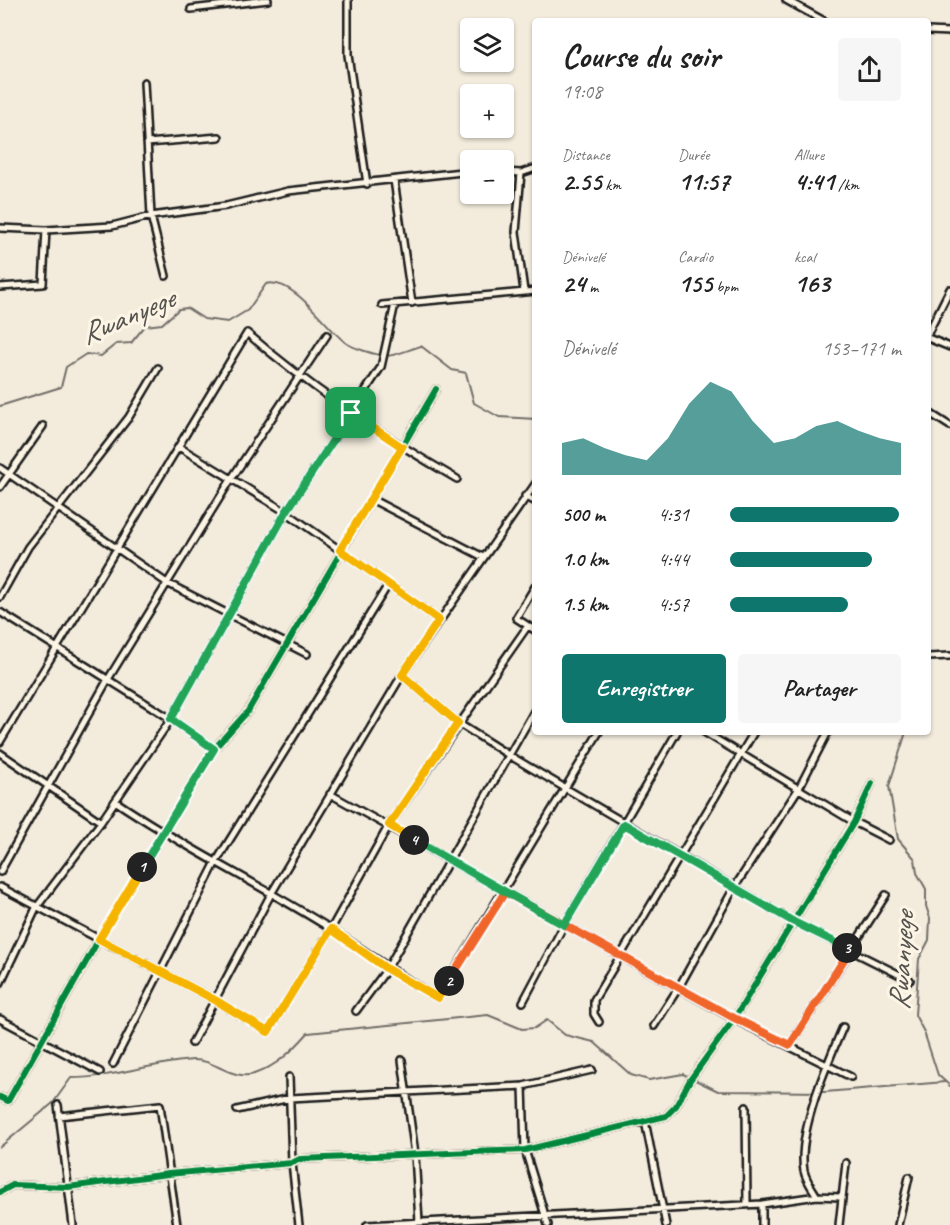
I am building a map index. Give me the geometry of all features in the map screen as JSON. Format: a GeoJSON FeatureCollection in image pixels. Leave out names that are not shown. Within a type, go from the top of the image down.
{"type":"FeatureCollection","features":[{"type":"Feature","properties":{"kind":"street"},"geometry":{"type":"LineString","coordinates":[[191,9],[268,0]]}},
{"type":"Feature","properties":{"kind":"street"},"geometry":{"type":"LineString","coordinates":[[348,0],[348,55],[367,184]]}},
{"type":"Feature","properties":{"kind":"street"},"geometry":{"type":"LineString","coordinates":[[786,0],[819,18]]}},
{"type":"Feature","properties":{"kind":"street"},"geometry":{"type":"LineString","coordinates":[[931,31],[950,32]]}},
{"type":"Feature","properties":{"kind":"street"},"geometry":{"type":"LineString","coordinates":[[144,82],[151,216],[166,276]]}},
{"type":"Feature","properties":{"kind":"street"},"geometry":{"type":"LineString","coordinates":[[147,143],[219,137]]}},
{"type":"Feature","properties":{"kind":"street"},"geometry":{"type":"LineString","coordinates":[[514,173],[532,169]]}},
{"type":"Feature","properties":{"kind":"street"},"geometry":{"type":"LineString","coordinates":[[0,228],[46,230],[112,226],[151,216],[226,206],[288,191],[367,184],[460,170]]}},
{"type":"Feature","properties":{"kind":"street"},"geometry":{"type":"LineString","coordinates":[[521,173],[516,232],[524,291]]}},
{"type":"Feature","properties":{"kind":"street"},"geometry":{"type":"LineString","coordinates":[[394,180],[412,303]]}},
{"type":"Feature","properties":{"kind":"street"},"geometry":{"type":"LineString","coordinates":[[0,287],[44,284],[46,230]]}},
{"type":"Feature","properties":{"kind":"street"},"geometry":{"type":"LineString","coordinates":[[931,327],[950,289]]}},
{"type":"Feature","properties":{"kind":"street"},"geometry":{"type":"LineString","coordinates":[[382,305],[532,291]]}},
{"type":"Feature","properties":{"kind":"street"},"geometry":{"type":"LineString","coordinates":[[0,984],[36,908],[101,822],[171,719],[228,612],[286,512],[381,367],[394,304]]}},
{"type":"Feature","properties":{"kind":"street"},"geometry":{"type":"LineString","coordinates":[[0,742],[246,333],[298,376],[351,413],[402,447],[457,479]]}},
{"type":"Feature","properties":{"kind":"street"},"geometry":{"type":"LineString","coordinates":[[0,872],[50,787],[107,681],[230,481],[327,334]]}},
{"type":"Feature","properties":{"kind":"street"},"geometry":{"type":"LineString","coordinates":[[931,340],[950,347]]}},
{"type":"Feature","properties":{"kind":"street"},"geometry":{"type":"LineString","coordinates":[[0,597],[28,546],[129,417],[158,368]]}},
{"type":"Feature","properties":{"kind":"street"},"geometry":{"type":"LineString","coordinates":[[0,1096],[8,1101],[99,939],[162,834],[214,749],[248,711],[436,389]]}},
{"type":"Feature","properties":{"kind":"street"},"geometry":{"type":"LineString","coordinates":[[931,414],[950,426]]}},
{"type":"Feature","properties":{"kind":"street"},"geometry":{"type":"LineString","coordinates":[[0,488],[42,426]]}},
{"type":"Feature","properties":{"kind":"street"},"geometry":{"type":"LineString","coordinates":[[179,447],[230,481],[286,512],[439,620]]}},
{"type":"Feature","properties":{"kind":"street"},"geometry":{"type":"LineString","coordinates":[[0,468],[168,583],[288,642],[307,654]]}},
{"type":"Feature","properties":{"kind":"street"},"geometry":{"type":"LineString","coordinates":[[192,1043],[271,894],[402,675],[532,488]]}},
{"type":"Feature","properties":{"kind":"street"},"geometry":{"type":"LineString","coordinates":[[525,496],[532,500]]}},
{"type":"Feature","properties":{"kind":"street"},"geometry":{"type":"LineString","coordinates":[[371,499],[483,557]]}},
{"type":"Feature","properties":{"kind":"street"},"geometry":{"type":"LineString","coordinates":[[113,1064],[216,862],[388,585]]}},
{"type":"Feature","properties":{"kind":"street"},"geometry":{"type":"LineString","coordinates":[[532,592],[516,618],[532,629]]}},
{"type":"Feature","properties":{"kind":"street"},"geometry":{"type":"LineString","coordinates":[[0,612],[171,719],[214,749]]}},
{"type":"Feature","properties":{"kind":"street"},"geometry":{"type":"LineString","coordinates":[[0,887],[36,908],[215,1000],[268,1032],[331,929],[389,825],[527,627]]}},
{"type":"Feature","properties":{"kind":"street"},"geometry":{"type":"LineString","coordinates":[[931,657],[950,656]]}},
{"type":"Feature","properties":{"kind":"street"},"geometry":{"type":"LineString","coordinates":[[402,675],[458,723],[507,754],[794,922],[910,981]]}},
{"type":"Feature","properties":{"kind":"street"},"geometry":{"type":"LineString","coordinates":[[356,1011],[387,969],[507,754],[532,714]]}},
{"type":"Feature","properties":{"kind":"street"},"geometry":{"type":"LineString","coordinates":[[115,801],[162,834],[216,862],[331,929],[387,969],[438,998],[505,892],[597,735]]}},
{"type":"Feature","properties":{"kind":"street"},"geometry":{"type":"LineString","coordinates":[[523,1002],[564,925],[675,735]]}},
{"type":"Feature","properties":{"kind":"street"},"geometry":{"type":"LineString","coordinates":[[709,735],[854,822],[889,840]]}},
{"type":"Feature","properties":{"kind":"street"},"geometry":{"type":"LineString","coordinates":[[599,1022],[594,1014],[594,1000],[752,735]]}},
{"type":"Feature","properties":{"kind":"street"},"geometry":{"type":"LineString","coordinates":[[654,1026],[679,987],[734,888],[799,788],[826,735]]}},
{"type":"Feature","properties":{"kind":"street"},"geometry":{"type":"LineString","coordinates":[[1,756],[101,822]]}},
{"type":"Feature","properties":{"kind":"street"},"geometry":{"type":"LineString","coordinates":[[0,1192],[13,1185],[68,1187],[168,1174],[292,1163],[300,1159],[525,1150],[666,1116],[676,1106],[794,922],[854,822],[872,783]]}},
{"type":"Feature","properties":{"kind":"street"},"geometry":{"type":"LineString","coordinates":[[330,794],[389,825],[447,861],[734,1018],[851,1077]]}},
{"type":"Feature","properties":{"kind":"street"},"geometry":{"type":"LineString","coordinates":[[790,1045],[886,896]]}},
{"type":"Feature","properties":{"kind":"street"},"geometry":{"type":"LineString","coordinates":[[0,1019],[100,1072]]}},
{"type":"Feature","properties":{"kind":"street"},"geometry":{"type":"LineString","coordinates":[[817,1196],[804,1171],[805,1141],[820,1081],[843,1027]]}},
{"type":"Feature","properties":{"kind":"street"},"geometry":{"type":"LineString","coordinates":[[402,1060],[415,1154],[419,1222]]}},
{"type":"Feature","properties":{"kind":"street"},"geometry":{"type":"LineString","coordinates":[[237,1110],[290,1098],[408,1094],[523,1086],[592,1070]]}},
{"type":"Feature","properties":{"kind":"street"},"geometry":{"type":"LineString","coordinates":[[289,1077],[292,1163],[299,1225]]}},
{"type":"Feature","properties":{"kind":"street"},"geometry":{"type":"LineString","coordinates":[[523,1086],[525,1150],[548,1225]]}},
{"type":"Feature","properties":{"kind":"street"},"geometry":{"type":"LineString","coordinates":[[58,1105],[74,1225]]}},
{"type":"Feature","properties":{"kind":"street"},"geometry":{"type":"LineString","coordinates":[[59,1116],[160,1105],[177,1225]]}},
{"type":"Feature","properties":{"kind":"street"},"geometry":{"type":"LineString","coordinates":[[746,1107],[747,1204]]}},
{"type":"Feature","properties":{"kind":"street"},"geometry":{"type":"LineString","coordinates":[[645,1121],[666,1225]]}},
{"type":"Feature","properties":{"kind":"street"},"geometry":{"type":"LineString","coordinates":[[839,1225],[840,1197],[846,1163]]}},
{"type":"Feature","properties":{"kind":"street"},"geometry":{"type":"LineString","coordinates":[[898,1225],[909,1177]]}},
{"type":"Feature","properties":{"kind":"street"},"geometry":{"type":"LineString","coordinates":[[367,1225],[443,1223],[545,1215],[762,1204],[817,1196],[840,1197]]}},
{"type":"Feature","properties":{"kind":"street"},"geometry":{"type":"LineString","coordinates":[[762,1204],[762,1225]]}},
{"type":"Feature","properties":{"kind":"waterway","name":"Rwanyege"},"geometry":{"type":"LineString","coordinates":[[0,406],[61,387],[66,367],[86,354],[101,356],[116,344],[131,343],[145,326],[162,324],[179,309],[187,308],[204,319],[228,322],[248,310],[266,284],[277,284],[288,288],[309,305],[349,345],[385,356],[421,346],[452,370],[466,373],[474,403],[499,417],[532,419]]}},
{"type":"Feature","properties":{"kind":"waterway","name":"Rwanyege"},"geometry":{"type":"LineString","coordinates":[[905,735],[889,786],[898,839],[915,859],[917,873],[926,889],[926,906],[930,918],[929,940],[919,959],[915,1015],[924,1032],[938,1075],[950,1086]]}},
{"type":"Feature","properties":{"kind":"waterway"},"geometry":{"type":"LineString","coordinates":[[0,1147],[53,1103],[71,1078],[102,1076],[193,1060],[239,1075],[254,1074],[277,1062],[308,1033],[488,1015],[522,1029],[535,1028],[547,1020],[565,1035],[594,1042],[631,1075],[649,1080],[683,1074],[718,1091],[825,1092],[945,1082]]}},
{"type":"Feature","properties":{"kind":"cycle path"},"geometry":{"type":"LineString","coordinates":[[0,1097],[8,1101],[99,939],[214,749],[248,711],[436,389]]}},
{"type":"Feature","properties":{"kind":"cycle path"},"geometry":{"type":"LineString","coordinates":[[0,1192],[13,1185],[68,1187],[168,1174],[292,1163],[300,1159],[525,1150],[666,1116],[676,1106],[690,1080],[734,1019],[854,822],[872,783]]}},
{"type":"Feature","properties":{"kind":"route"},"geometry":{"type":"LineString","coordinates":[[351,413],[286,512],[228,612],[171,719],[214,749],[99,939],[215,1000],[268,1032],[331,929],[387,969],[438,998],[505,892],[564,925],[734,1018],[790,1045],[850,950],[794,922],[624,824],[564,925],[505,892],[447,861],[389,825],[458,723],[402,675],[439,620],[340,550],[402,447],[351,413]]}}]}
